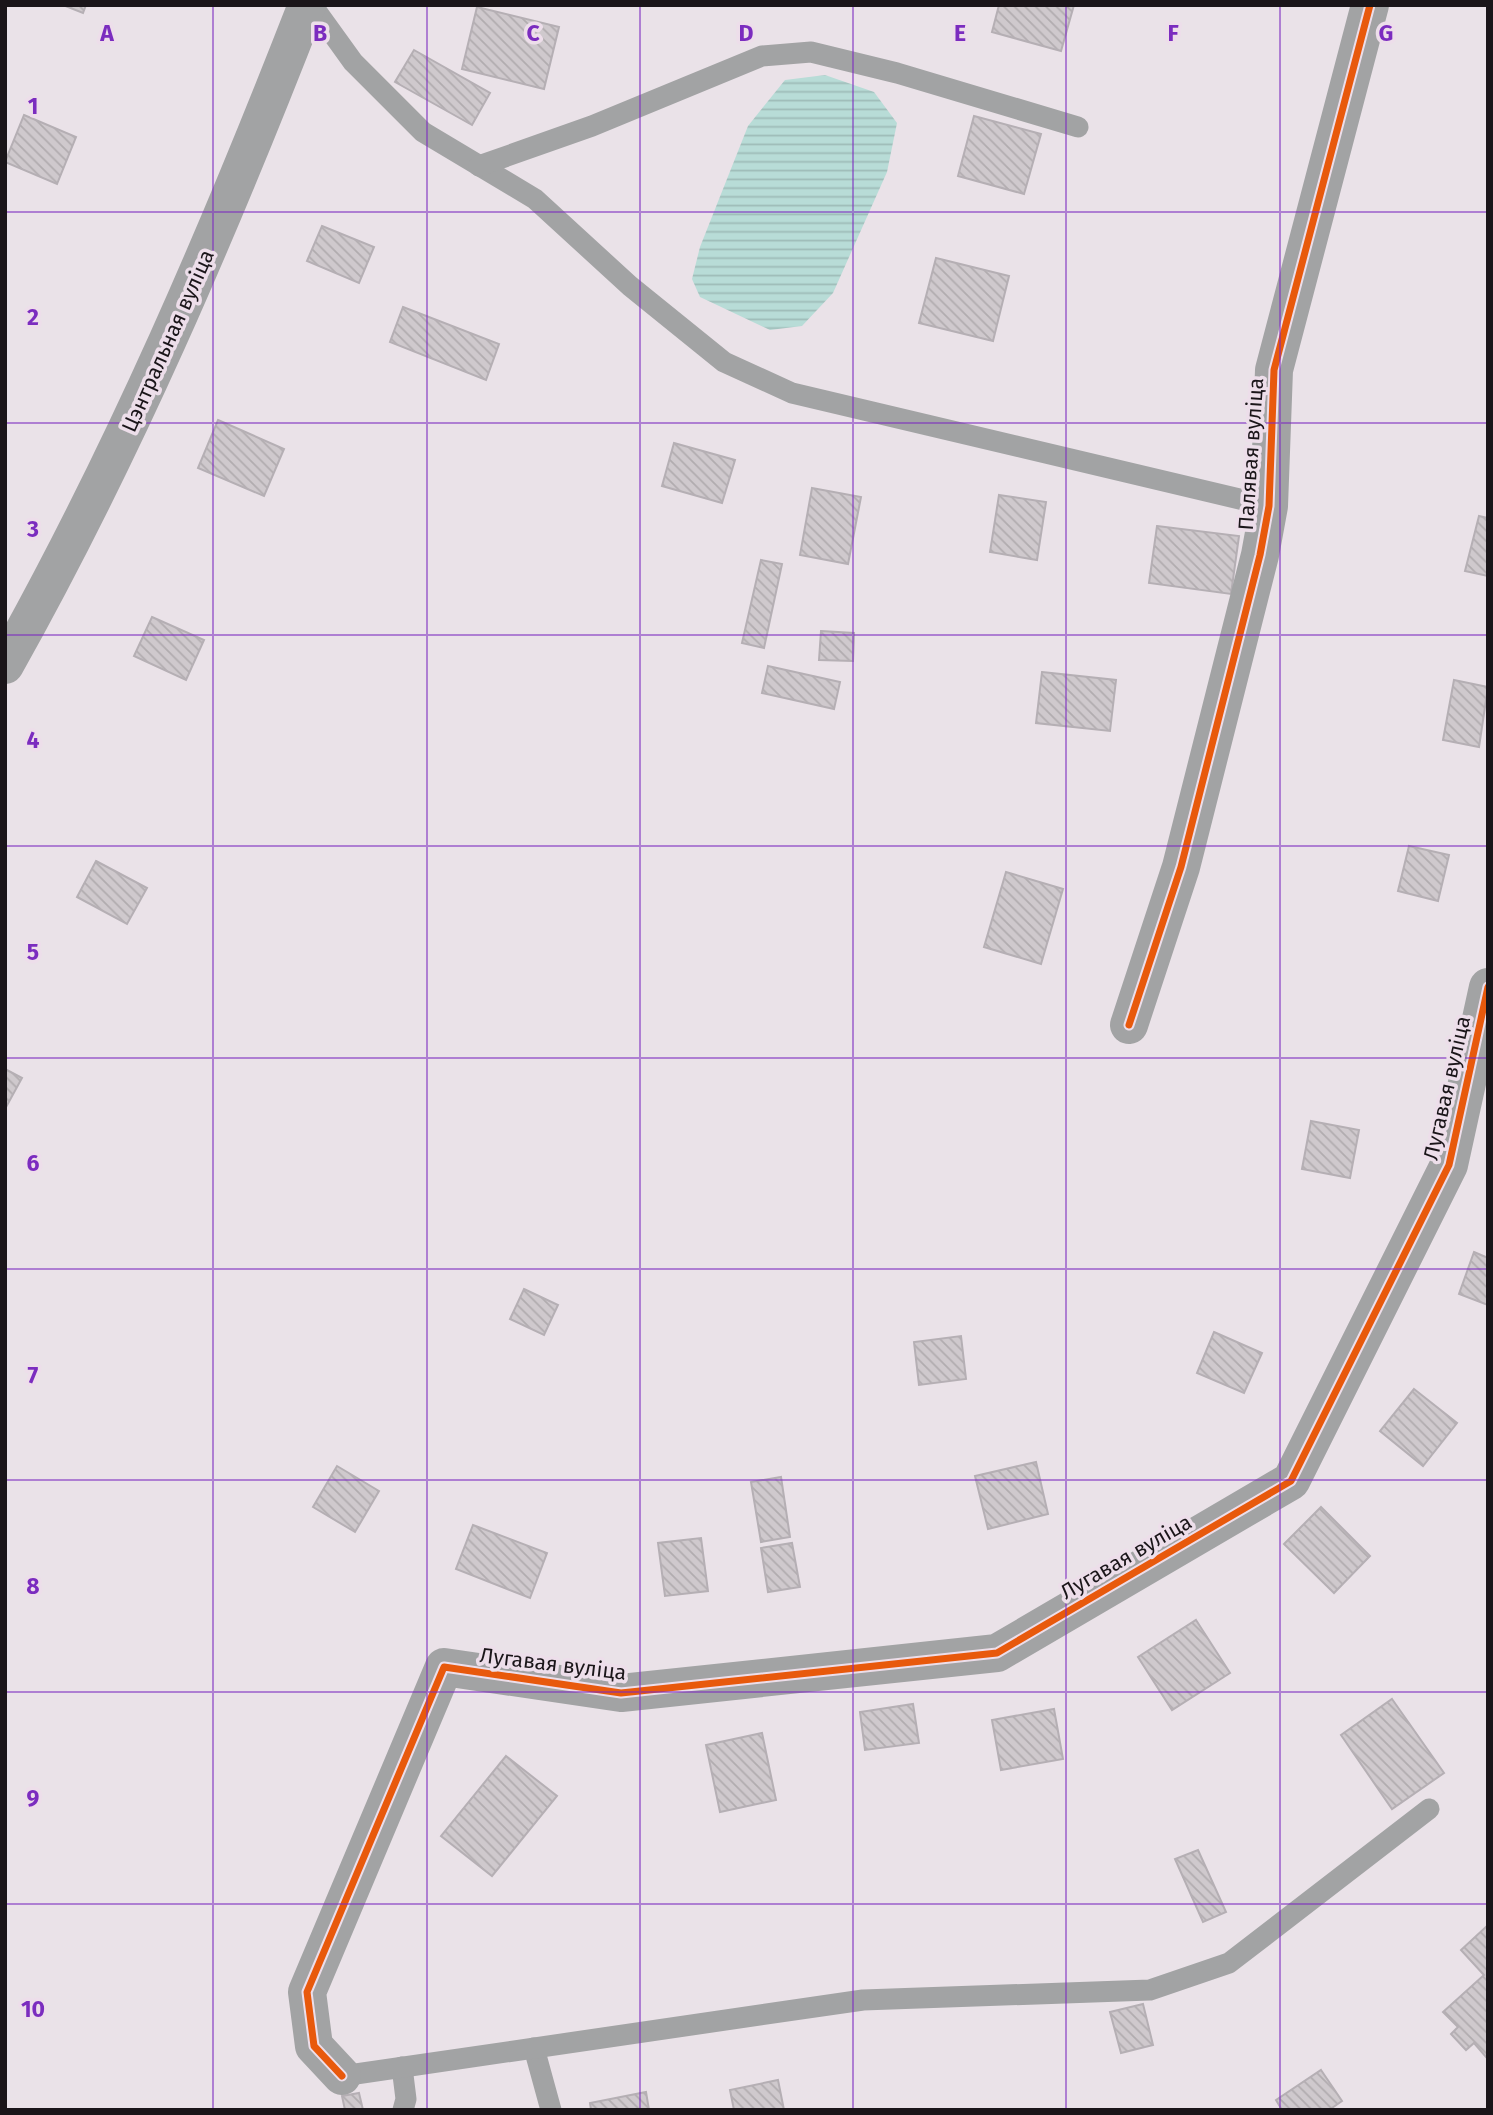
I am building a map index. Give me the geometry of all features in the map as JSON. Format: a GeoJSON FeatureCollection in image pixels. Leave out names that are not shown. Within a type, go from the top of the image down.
{"type":"FeatureCollection","features":[{"type":"Feature","properties":{"kind":"street","name":"Цэнтральная вуліца"},"geometry":{"type":"LineString","coordinates":[[5,665],[90,509],[134,416],[228,209],[309,5]]}},
{"type":"Feature","properties":{"kind":"street","name":"Палявая вуліца"},"geometry":{"type":"LineString","coordinates":[[1129,1025],[1181,867],[1260,555],[1269,506],[1273,370],[1370,5]]}},
{"type":"Feature","properties":{"kind":"street","name":"Лугавая вуліца"},"geometry":{"type":"LineString","coordinates":[[342,2076],[314,2046],[307,1992],[444,1667],[621,1693],[997,1653],[1291,1480],[1449,1165],[1488,987]]}},
{"type":"Feature","properties":{"kind":"lane"},"geometry":{"type":"LineString","coordinates":[[309,5],[353,62],[423,132],[535,199],[630,286],[724,362],[792,393],[1269,506]]}},
{"type":"Feature","properties":{"kind":"lane"},"geometry":{"type":"LineString","coordinates":[[479,166],[592,126],[762,56],[811,52],[897,73],[1078,127]]}},
{"type":"Feature","properties":{"kind":"lane"},"geometry":{"type":"LineString","coordinates":[[342,2076],[863,2000],[1150,1990],[1229,1963],[1429,1809]]}},
{"type":"Feature","properties":{"kind":"lane"},"geometry":{"type":"LineString","coordinates":[[534,2048],[551,2110]]}},
{"type":"Feature","properties":{"kind":"lane"},"geometry":{"type":"LineString","coordinates":[[402,2067],[405,2099],[403,2110]]}},
{"type":"Feature","properties":{"kind":"shaded area"},"geometry":{"type":"Polygon","coordinates":[[[825,75],[874,92],[897,123],[887,172],[833,293],[802,326],[770,330],[700,297],[692,279],[700,247],[748,126],[785,80],[825,75]]]}},
{"type":"Feature","properties":{"kind":"building"},"geometry":{"type":"Polygon","coordinates":[[[63,5],[86,5],[83,13],[63,5]]]}},
{"type":"Feature","properties":{"kind":"building"},"geometry":{"type":"Polygon","coordinates":[[[999,5],[1074,5],[1061,51],[992,32],[999,5]]]}},
{"type":"Feature","properties":{"kind":"building"},"geometry":{"type":"Polygon","coordinates":[[[477,7],[559,27],[544,89],[462,69],[477,7]]]}},
{"type":"Feature","properties":{"kind":"building"},"geometry":{"type":"Polygon","coordinates":[[[414,50],[490,93],[472,125],[395,82],[414,50]]]}},
{"type":"Feature","properties":{"kind":"building"},"geometry":{"type":"Polygon","coordinates":[[[24,115],[76,137],[57,184],[5,162],[24,115]]]}},
{"type":"Feature","properties":{"kind":"building"},"geometry":{"type":"Polygon","coordinates":[[[974,116],[1041,134],[1024,194],[958,176],[974,116]]]}},
{"type":"Feature","properties":{"kind":"building"},"geometry":{"type":"Polygon","coordinates":[[[322,226],[374,247],[359,283],[307,261],[322,226]]]}},
{"type":"Feature","properties":{"kind":"building"},"geometry":{"type":"Polygon","coordinates":[[[936,258],[1009,276],[993,341],[919,323],[936,258]]]}},
{"type":"Feature","properties":{"kind":"building"},"geometry":{"type":"Polygon","coordinates":[[[403,307],[499,344],[486,380],[390,342],[403,307]]]}},
{"type":"Feature","properties":{"kind":"building"},"geometry":{"type":"Polygon","coordinates":[[[218,420],[284,449],[264,496],[198,468],[218,420]]]}},
{"type":"Feature","properties":{"kind":"building"},"geometry":{"type":"Polygon","coordinates":[[[674,443],[735,460],[722,503],[662,486],[674,443]]]}},
{"type":"Feature","properties":{"kind":"building"},"geometry":{"type":"Polygon","coordinates":[[[812,488],[861,497],[848,564],[800,555],[812,488]]]}},
{"type":"Feature","properties":{"kind":"building"},"geometry":{"type":"Polygon","coordinates":[[[999,495],[1046,502],[1037,560],[990,552],[999,495]]]}},
{"type":"Feature","properties":{"kind":"building"},"geometry":{"type":"Polygon","coordinates":[[[1479,516],[1488,518],[1488,576],[1465,571],[1479,516]]]}},
{"type":"Feature","properties":{"kind":"building"},"geometry":{"type":"Polygon","coordinates":[[[1157,526],[1239,536],[1231,594],[1149,583],[1157,526]]]}},
{"type":"Feature","properties":{"kind":"building"},"geometry":{"type":"Polygon","coordinates":[[[761,560],[782,564],[764,648],[742,643],[761,560]]]}},
{"type":"Feature","properties":{"kind":"building"},"geometry":{"type":"Polygon","coordinates":[[[152,617],[204,640],[186,680],[134,656],[152,617]]]}},
{"type":"Feature","properties":{"kind":"building"},"geometry":{"type":"Polygon","coordinates":[[[821,631],[854,633],[853,661],[819,660],[821,631]]]}},
{"type":"Feature","properties":{"kind":"building"},"geometry":{"type":"Polygon","coordinates":[[[768,666],[840,682],[834,709],[762,693],[768,666]]]}},
{"type":"Feature","properties":{"kind":"building"},"geometry":{"type":"Polygon","coordinates":[[[1042,672],[1116,680],[1110,731],[1036,723],[1042,672]]]}},
{"type":"Feature","properties":{"kind":"building"},"geometry":{"type":"Polygon","coordinates":[[[1454,680],[1488,687],[1479,747],[1443,740],[1454,680]]]}},
{"type":"Feature","properties":{"kind":"building"},"geometry":{"type":"Polygon","coordinates":[[[1409,846],[1449,855],[1438,901],[1398,891],[1409,846]]]}},
{"type":"Feature","properties":{"kind":"building"},"geometry":{"type":"Polygon","coordinates":[[[96,861],[147,888],[127,924],[77,897],[96,861]]]}},
{"type":"Feature","properties":{"kind":"building"},"geometry":{"type":"Polygon","coordinates":[[[1006,872],[1063,889],[1041,964],[984,947],[1006,872]]]}},
{"type":"Feature","properties":{"kind":"building"},"geometry":{"type":"Polygon","coordinates":[[[5,1069],[22,1078],[5,1109],[5,1069]]]}},
{"type":"Feature","properties":{"kind":"building"},"geometry":{"type":"Polygon","coordinates":[[[1311,1121],[1359,1130],[1350,1178],[1302,1169],[1311,1121]]]}},
{"type":"Feature","properties":{"kind":"building"},"geometry":{"type":"Polygon","coordinates":[[[1474,1252],[1488,1258],[1488,1305],[1459,1294],[1474,1252]]]}},
{"type":"Feature","properties":{"kind":"building"},"geometry":{"type":"Polygon","coordinates":[[[524,1289],[558,1305],[544,1335],[510,1319],[524,1289]]]}},
{"type":"Feature","properties":{"kind":"building"},"geometry":{"type":"Polygon","coordinates":[[[1214,1332],[1262,1353],[1244,1393],[1197,1373],[1214,1332]]]}},
{"type":"Feature","properties":{"kind":"building"},"geometry":{"type":"Polygon","coordinates":[[[961,1336],[966,1379],[919,1385],[914,1342],[961,1336]]]}},
{"type":"Feature","properties":{"kind":"building"},"geometry":{"type":"Polygon","coordinates":[[[1414,1389],[1457,1423],[1423,1466],[1380,1431],[1414,1389]]]}},
{"type":"Feature","properties":{"kind":"building"},"geometry":{"type":"Polygon","coordinates":[[[1036,1462],[1048,1514],[988,1529],[975,1476],[1036,1462]]]}},
{"type":"Feature","properties":{"kind":"building"},"geometry":{"type":"Polygon","coordinates":[[[337,1466],[379,1491],[355,1532],[313,1507],[337,1466]]]}},
{"type":"Feature","properties":{"kind":"building"},"geometry":{"type":"Polygon","coordinates":[[[781,1477],[790,1537],[761,1542],[751,1482],[781,1477]]]}},
{"type":"Feature","properties":{"kind":"building"},"geometry":{"type":"Polygon","coordinates":[[[1321,1507],[1370,1556],[1334,1593],[1284,1544],[1321,1507]]]}},
{"type":"Feature","properties":{"kind":"building"},"geometry":{"type":"Polygon","coordinates":[[[473,1525],[547,1553],[530,1598],[456,1569],[473,1525]]]}},
{"type":"Feature","properties":{"kind":"building"},"geometry":{"type":"Polygon","coordinates":[[[701,1538],[708,1591],[665,1596],[658,1543],[701,1538]]]}},
{"type":"Feature","properties":{"kind":"building"},"geometry":{"type":"Polygon","coordinates":[[[792,1543],[800,1587],[768,1592],[761,1548],[792,1543]]]}},
{"type":"Feature","properties":{"kind":"building"},"geometry":{"type":"Polygon","coordinates":[[[1196,1620],[1230,1673],[1172,1710],[1138,1657],[1196,1620]]]}},
{"type":"Feature","properties":{"kind":"building"},"geometry":{"type":"Polygon","coordinates":[[[1392,1699],[1444,1773],[1392,1809],[1341,1735],[1392,1699]]]}},
{"type":"Feature","properties":{"kind":"building"},"geometry":{"type":"Polygon","coordinates":[[[913,1704],[919,1743],[865,1750],[860,1712],[913,1704]]]}},
{"type":"Feature","properties":{"kind":"building"},"geometry":{"type":"Polygon","coordinates":[[[1054,1709],[1063,1759],[1001,1770],[992,1720],[1054,1709]]]}},
{"type":"Feature","properties":{"kind":"building"},"geometry":{"type":"Polygon","coordinates":[[[762,1733],[776,1800],[720,1812],[706,1745],[762,1733]]]}},
{"type":"Feature","properties":{"kind":"building"},"geometry":{"type":"Polygon","coordinates":[[[506,1756],[557,1796],[492,1876],[441,1836],[506,1756]]]}},
{"type":"Feature","properties":{"kind":"building"},"geometry":{"type":"Polygon","coordinates":[[[1198,1850],[1226,1912],[1203,1922],[1175,1859],[1198,1850]]]}},
{"type":"Feature","properties":{"kind":"building"},"geometry":{"type":"Polygon","coordinates":[[[1488,1925],[1486,2057],[1474,2043],[1466,2050],[1451,2034],[1458,2027],[1443,2012],[1484,1975],[1461,1950],[1488,1925]]]}},
{"type":"Feature","properties":{"kind":"building"},"geometry":{"type":"Polygon","coordinates":[[[1143,2004],[1153,2045],[1121,2053],[1110,2012],[1143,2004]]]}},
{"type":"Feature","properties":{"kind":"building"},"geometry":{"type":"Polygon","coordinates":[[[1321,2070],[1342,2101],[1329,2110],[1282,2110],[1276,2100],[1321,2070]]]}},
{"type":"Feature","properties":{"kind":"building"},"geometry":{"type":"Polygon","coordinates":[[[778,2080],[784,2110],[734,2110],[730,2090],[778,2080]]]}},
{"type":"Feature","properties":{"kind":"building"},"geometry":{"type":"Polygon","coordinates":[[[646,2092],[649,2110],[591,2110],[590,2103],[646,2092]]]}},
{"type":"Feature","properties":{"kind":"building"},"geometry":{"type":"Polygon","coordinates":[[[359,2093],[363,2110],[345,2110],[342,2096],[359,2093]]]}},
{"type":"Feature","properties":{"kind":"cycle path"},"geometry":{"type":"LineString","coordinates":[[1129,1025],[1181,867],[1260,555],[1269,506],[1274,370],[1370,5]]}},
{"type":"Feature","properties":{"kind":"cycle path"},"geometry":{"type":"LineString","coordinates":[[342,2076],[314,2046],[307,1992],[444,1667],[621,1693],[997,1653],[1291,1481],[1449,1165],[1488,987]]}}]}
